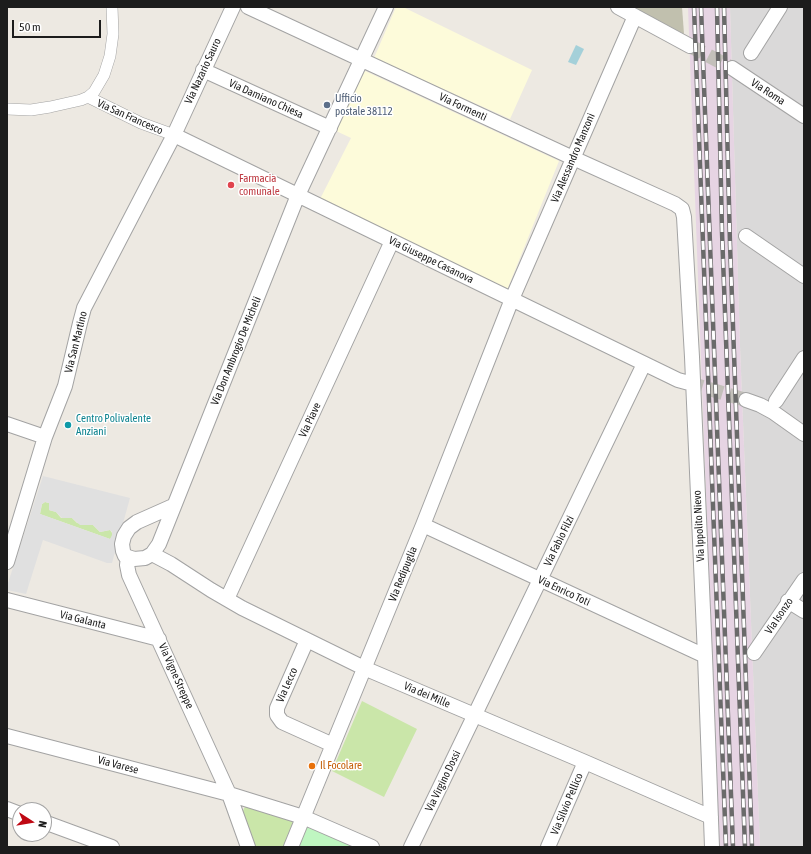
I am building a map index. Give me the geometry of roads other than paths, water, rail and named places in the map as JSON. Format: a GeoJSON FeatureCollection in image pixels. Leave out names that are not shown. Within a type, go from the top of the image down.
{"type":"FeatureCollection","features":[{"type":"Feature","properties":{"kind":"street"},"geometry":{"type":"LineString","coordinates":[[7,109],[31,110],[50,107],[74,102],[88,97],[94,92],[109,61],[113,34],[112,7]]}},
{"type":"Feature","properties":{"kind":"street","name":"Via Nazario Sauro"},"geometry":{"type":"LineString","coordinates":[[174,135],[233,7]]}},
{"type":"Feature","properties":{"kind":"street","name":"Via Formenti"},"geometry":{"type":"LineString","coordinates":[[248,7],[679,206]]}},
{"type":"Feature","properties":{"kind":"street","name":"Via Don Ambrogio De Micheli"},"geometry":{"type":"LineString","coordinates":[[152,554],[159,544],[298,195],[386,7]]}},
{"type":"Feature","properties":{"kind":"street"},"geometry":{"type":"LineString","coordinates":[[618,7],[690,46]]}},
{"type":"Feature","properties":{"kind":"street"},"geometry":{"type":"LineString","coordinates":[[751,53],[780,7]]}},
{"type":"Feature","properties":{"kind":"street","name":"Via Alessandro Manzoni"},"geometry":{"type":"LineString","coordinates":[[512,299],[635,16]]}},
{"type":"Feature","properties":{"kind":"street","name":"Via Roma"},"geometry":{"type":"LineString","coordinates":[[732,68],[804,116]]}},
{"type":"Feature","properties":{"kind":"street","name":"Via Damiano Chiesa"},"geometry":{"type":"LineString","coordinates":[[203,70],[330,128]]}},
{"type":"Feature","properties":{"kind":"street","name":"Via San Francesco"},"geometry":{"type":"LineString","coordinates":[[88,97],[141,123],[174,135]]}},
{"type":"Feature","properties":{"kind":"street","name":"Via Giuseppe Casanova"},"geometry":{"type":"LineString","coordinates":[[174,135],[689,384]]}},
{"type":"Feature","properties":{"kind":"street","name":"Via San Martino"},"geometry":{"type":"LineString","coordinates":[[7,562],[45,437],[65,386],[86,304],[174,135]]}},
{"type":"Feature","properties":{"kind":"street","name":"Via Ippolito Nievo"},"geometry":{"type":"LineString","coordinates":[[679,206],[682,209],[684,217],[705,656],[712,847]]}},
{"type":"Feature","properties":{"kind":"street"},"geometry":{"type":"LineString","coordinates":[[746,236],[804,276]]}},
{"type":"Feature","properties":{"kind":"street","name":"Via Piave"},"geometry":{"type":"LineString","coordinates":[[227,600],[392,241]]}},
{"type":"Feature","properties":{"kind":"street","name":"Via Redipuglia"},"geometry":{"type":"LineString","coordinates":[[291,847],[423,525],[512,299]]}},
{"type":"Feature","properties":{"kind":"street"},"geometry":{"type":"LineString","coordinates":[[776,401],[804,358]]}},
{"type":"Feature","properties":{"kind":"street","name":"Via Fabio Filzi"},"geometry":{"type":"LineString","coordinates":[[474,715],[643,366]]}},
{"type":"Feature","properties":{"kind":"street"},"geometry":{"type":"LineString","coordinates":[[746,400],[773,412],[804,434]]}},
{"type":"Feature","properties":{"kind":"street"},"geometry":{"type":"LineString","coordinates":[[7,424],[45,437]]}},
{"type":"Feature","properties":{"kind":"street"},"geometry":{"type":"LineString","coordinates":[[152,554],[138,559],[128,558],[124,554],[122,544],[124,536],[129,528],[137,522],[173,506]]}},
{"type":"Feature","properties":{"kind":"street","name":"Via Enrico Toti"},"geometry":{"type":"LineString","coordinates":[[423,525],[705,656]]}},
{"type":"Feature","properties":{"kind":"street","name":"Via dei Mille"},"geometry":{"type":"LineString","coordinates":[[152,554],[171,564],[227,600],[364,668],[711,817]]}},
{"type":"Feature","properties":{"kind":"street","name":"Via Vigne Streppe"},"geometry":{"type":"LineString","coordinates":[[128,558],[127,565],[129,575],[229,794],[248,847]]}},
{"type":"Feature","properties":{"kind":"street","name":"Via Isonzo"},"geometry":{"type":"LineString","coordinates":[[754,653],[788,601],[804,580]]}},
{"type":"Feature","properties":{"kind":"street","name":"Via Galanta"},"geometry":{"type":"LineString","coordinates":[[7,600],[159,639]]}},
{"type":"Feature","properties":{"kind":"street"},"geometry":{"type":"LineString","coordinates":[[788,601],[804,611]]}},
{"type":"Feature","properties":{"kind":"street","name":"Via Lecco"},"geometry":{"type":"LineString","coordinates":[[307,640],[277,708],[277,715],[282,722],[333,745]]}},
{"type":"Feature","properties":{"kind":"street","name":"Via Virgino Dossi"},"geometry":{"type":"LineString","coordinates":[[411,847],[474,715]]}},
{"type":"Feature","properties":{"kind":"street","name":"Via Varese"},"geometry":{"type":"LineString","coordinates":[[7,736],[229,794],[303,817],[372,847]]}},
{"type":"Feature","properties":{"kind":"street","name":"Via Silvio Pellico"},"geometry":{"type":"LineString","coordinates":[[548,847],[585,762]]}},
{"type":"Feature","properties":{"kind":"street"},"geometry":{"type":"LineString","coordinates":[[52,825],[112,847]]}},
{"type":"Feature","properties":{"kind":"water"},"geometry":{"type":"Polygon","coordinates":[[[576,45],[584,49],[576,65],[568,62],[576,45]]]}},
{"type":"Feature","properties":{"kind":"tunnel"},"geometry":{"type":"LineString","coordinates":[[690,46],[732,68]]}},
{"type":"Feature","properties":{"kind":"tunnel"},"geometry":{"type":"LineString","coordinates":[[689,383],[746,400]]}},
{"type":"Feature","properties":{"kind":"railway"},"geometry":{"type":"LineString","coordinates":[[694,7],[726,847]]}},
{"type":"Feature","properties":{"kind":"railway"},"geometry":{"type":"LineString","coordinates":[[701,7],[733,847]]}},
{"type":"Feature","properties":{"kind":"railway"},"geometry":{"type":"LineString","coordinates":[[717,7],[722,232],[745,847]]}},
{"type":"Feature","properties":{"kind":"railway"},"geometry":{"type":"LineString","coordinates":[[724,7],[730,244],[752,847]]}},
{"type":"Feature","properties":{"kind":"place","name":"Ufficio postale 38112"},"geometry":{"type":"Point","coordinates":[327,105]}},
{"type":"Feature","properties":{"kind":"place","name":"Farmacia comunale"},"geometry":{"type":"Point","coordinates":[231,185]}},
{"type":"Feature","properties":{"kind":"place","name":"Centro Polivalente Anziani"},"geometry":{"type":"Point","coordinates":[68,425]}},
{"type":"Feature","properties":{"kind":"place","name":"Il Focolare"},"geometry":{"type":"Point","coordinates":[312,766]}}]}
